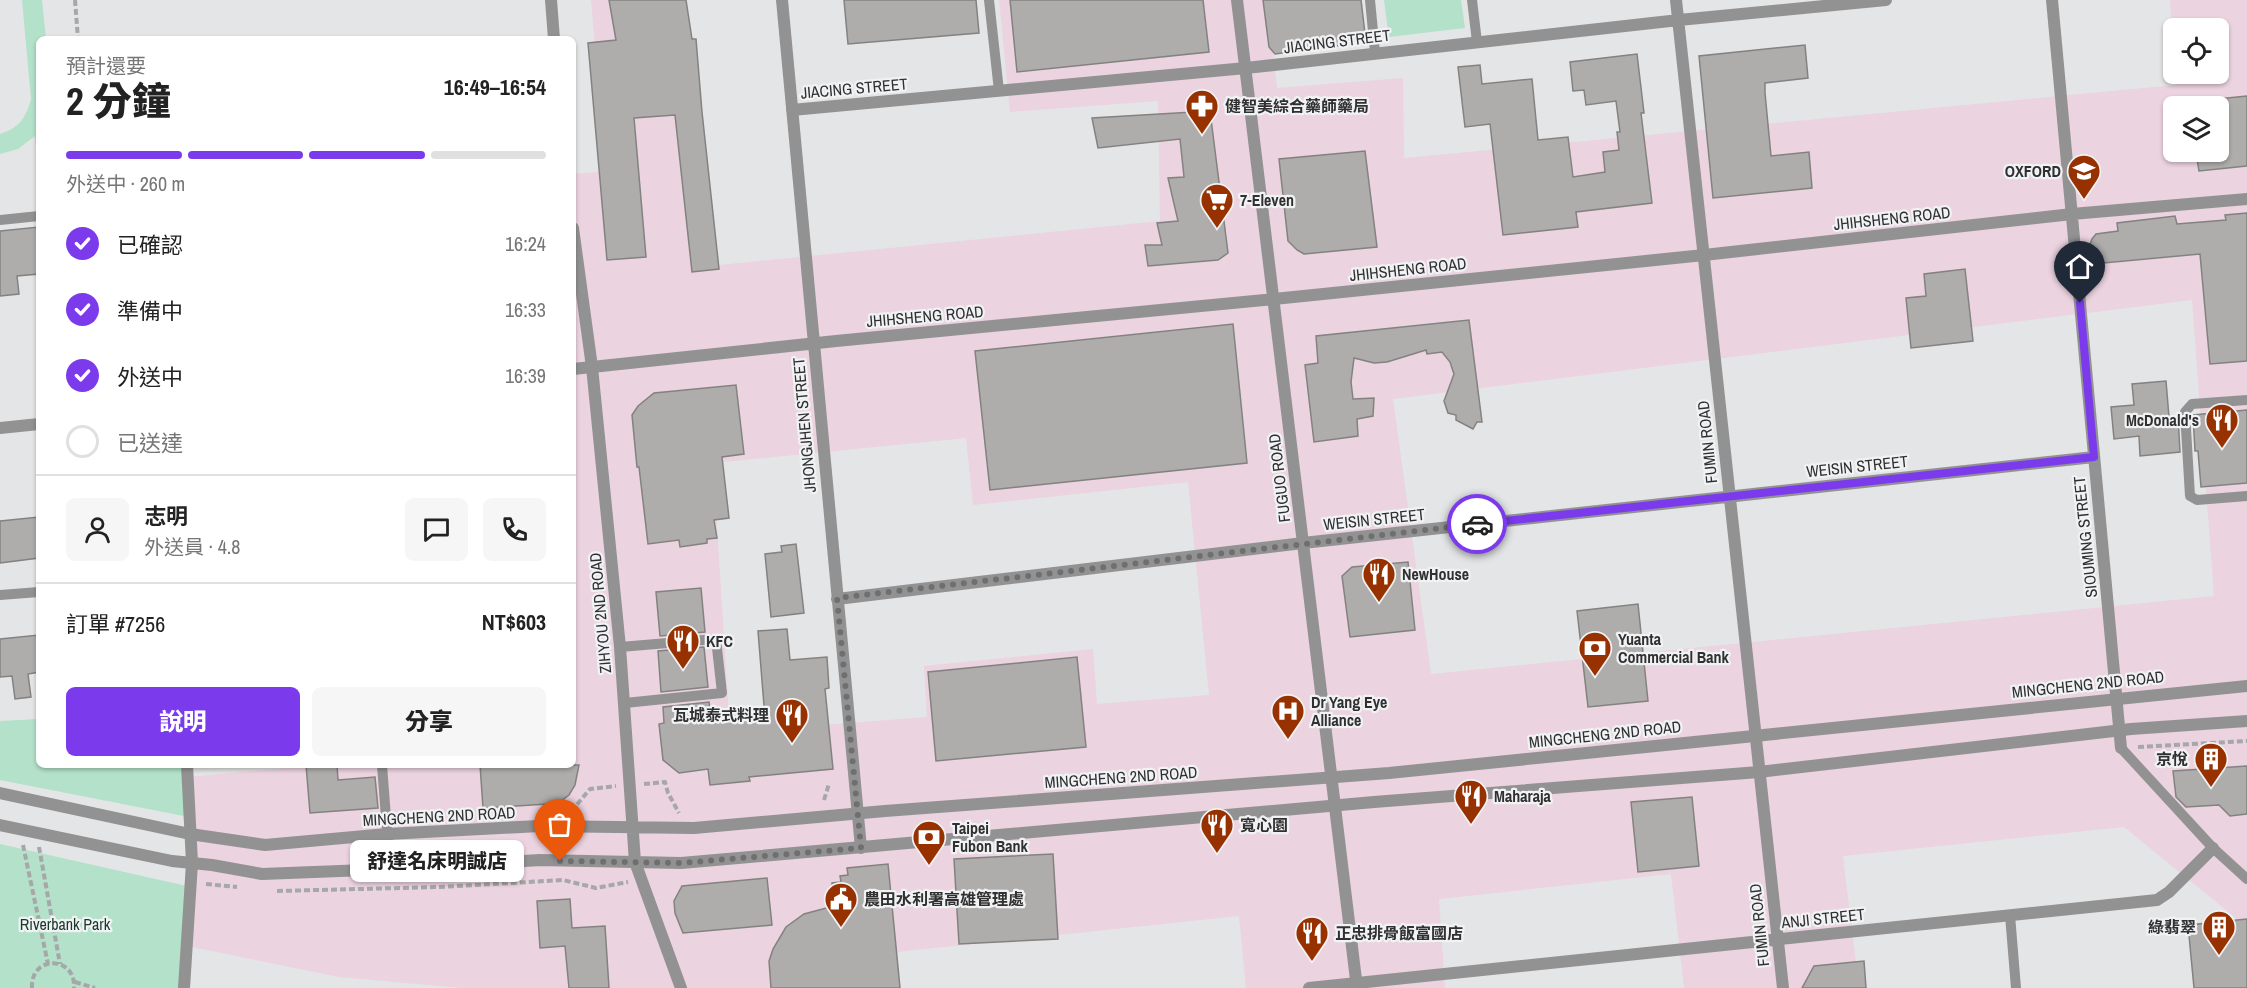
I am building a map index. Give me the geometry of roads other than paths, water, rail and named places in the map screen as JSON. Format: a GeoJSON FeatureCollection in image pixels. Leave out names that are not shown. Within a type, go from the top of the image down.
{"type":"FeatureCollection","features":[{"type":"Feature","properties":{"kind":"street"},"geometry":{"type":"LineString","coordinates":[[551,0],[554,36]]}},
{"type":"Feature","properties":{"kind":"street","name":"JHONGJHEN STREET"},"geometry":{"type":"LineString","coordinates":[[782,0],[861,848]]}},
{"type":"Feature","properties":{"kind":"street","name":"FUGUO ROAD"},"geometry":{"type":"LineString","coordinates":[[1238,0],[1356,985]]}},
{"type":"Feature","properties":{"kind":"street","name":"FUMIN ROAD"},"geometry":{"type":"LineString","coordinates":[[1676,0],[1783,988]]}},
{"type":"Feature","properties":{"kind":"street","name":"JIACING STREET"},"geometry":{"type":"LineString","coordinates":[[792,110],[1246,68],[1375,52],[1886,0]]}},
{"type":"Feature","properties":{"kind":"street","name":"SIOUMING STREET"},"geometry":{"type":"LineString","coordinates":[[2052,0],[2121,748]]}},
{"type":"Feature","properties":{"kind":"street","name":"JHIHSHENG ROAD"},"geometry":{"type":"LineString","coordinates":[[576,369],[1704,255],[2072,214],[2247,199]]}},
{"type":"Feature","properties":{"kind":"street","name":"ZIHYOU 2ND ROAD"},"geometry":{"type":"LineString","coordinates":[[576,250],[592,367],[620,647],[635,862],[681,988]]}},
{"type":"Feature","properties":{"kind":"street"},"geometry":{"type":"LineString","coordinates":[[0,428],[36,424]]}},
{"type":"Feature","properties":{"kind":"street","name":"WEISIN STREET"},"geometry":{"type":"LineString","coordinates":[[837,598],[1304,543],[2094,457]]}},
{"type":"Feature","properties":{"kind":"street","name":"MINGCHENG 2ND ROAD"},"geometry":{"type":"LineString","coordinates":[[0,793],[190,834],[265,845],[387,834],[539,826],[694,828],[858,813],[1389,773],[2247,686]]}},
{"type":"Feature","properties":{"kind":"street"},"geometry":{"type":"LineString","coordinates":[[0,825],[172,861],[262,874],[390,870],[540,861],[681,863],[1759,772],[2119,731],[2247,721]]}},
{"type":"Feature","properties":{"kind":"street"},"geometry":{"type":"LineString","coordinates":[[184,988],[192,863],[187,768]]}},
{"type":"Feature","properties":{"kind":"street","name":"ANJI STREET"},"geometry":{"type":"LineString","coordinates":[[1309,988],[1356,985],[2157,900],[2169,892],[2213,848]]}},
{"type":"Feature","properties":{"kind":"lane"},"geometry":{"type":"LineString","coordinates":[[989,0],[999,91]]}},
{"type":"Feature","properties":{"kind":"lane"},"geometry":{"type":"LineString","coordinates":[[1370,0],[1375,52]]}},
{"type":"Feature","properties":{"kind":"lane"},"geometry":{"type":"LineString","coordinates":[[1472,0],[1477,42]]}},
{"type":"Feature","properties":{"kind":"lane"},"geometry":{"type":"LineString","coordinates":[[0,220],[36,216]]}},
{"type":"Feature","properties":{"kind":"lane"},"geometry":{"type":"LineString","coordinates":[[2247,400],[2192,404],[2185,412],[2190,496],[2197,500],[2247,496]]}},
{"type":"Feature","properties":{"kind":"lane"},"geometry":{"type":"LineString","coordinates":[[0,595],[36,592]]}},
{"type":"Feature","properties":{"kind":"lane"},"geometry":{"type":"LineString","coordinates":[[620,647],[716,639],[722,693],[625,703]]}},
{"type":"Feature","properties":{"kind":"lane"},"geometry":{"type":"LineString","coordinates":[[2121,748],[2213,848],[2247,879]]}},
{"type":"Feature","properties":{"kind":"lane"},"geometry":{"type":"LineString","coordinates":[[382,768],[390,870]]}},
{"type":"Feature","properties":{"kind":"lane"},"geometry":{"type":"LineString","coordinates":[[2010,915],[2016,988]]}},
{"type":"Feature","properties":{"kind":"place","name":"健智美綜合藥師藥局"},"geometry":{"type":"Point","coordinates":[1202,135]}},
{"type":"Feature","properties":{"kind":"place","name":"OXFORD"},"geometry":{"type":"Point","coordinates":[2084,200]}},
{"type":"Feature","properties":{"kind":"place","name":"7-Eleven"},"geometry":{"type":"Point","coordinates":[1217,229]}},
{"type":"Feature","properties":{"kind":"place","name":"McDonald's"},"geometry":{"type":"Point","coordinates":[2222,449]}},
{"type":"Feature","properties":{"kind":"place","name":"NewHouse"},"geometry":{"type":"Point","coordinates":[1379,603]}},
{"type":"Feature","properties":{"kind":"place","name":"KFC"},"geometry":{"type":"Point","coordinates":[683,670]}},
{"type":"Feature","properties":{"kind":"place","name":"Yuanta Commercial Bank"},"geometry":{"type":"Point","coordinates":[1595,677]}},
{"type":"Feature","properties":{"kind":"place","name":"Dr Yang Eye Alliance"},"geometry":{"type":"Point","coordinates":[1288,740]}},
{"type":"Feature","properties":{"kind":"place","name":"瓦城泰式料理"},"geometry":{"type":"Point","coordinates":[792,744]}},
{"type":"Feature","properties":{"kind":"place","name":"京悅"},"geometry":{"type":"Point","coordinates":[2211,788]}},
{"type":"Feature","properties":{"kind":"place","name":"Maharaja"},"geometry":{"type":"Point","coordinates":[1471,825]}},
{"type":"Feature","properties":{"kind":"place","name":"寬心園"},"geometry":{"type":"Point","coordinates":[1217,854]}},
{"type":"Feature","properties":{"kind":"place","name":"舒達名床明誠店"},"geometry":{"type":"Point","coordinates":[560,861]}},
{"type":"Feature","properties":{"kind":"place","name":"Taipei Fubon Bank"},"geometry":{"type":"Point","coordinates":[929,866]}},
{"type":"Feature","properties":{"kind":"place","name":"農田水利署高雄管理處"},"geometry":{"type":"Point","coordinates":[841,928]}},
{"type":"Feature","properties":{"kind":"place","name":"綠翡翠"},"geometry":{"type":"Point","coordinates":[2219,956]}},
{"type":"Feature","properties":{"kind":"place","name":"正忠排骨飯富國店"},"geometry":{"type":"Point","coordinates":[1312,962]}},
{"type":"Feature","properties":{"kind":"park label","name":"Riverbank Park"},"geometry":{"type":"Point","coordinates":[65,924]}}]}
